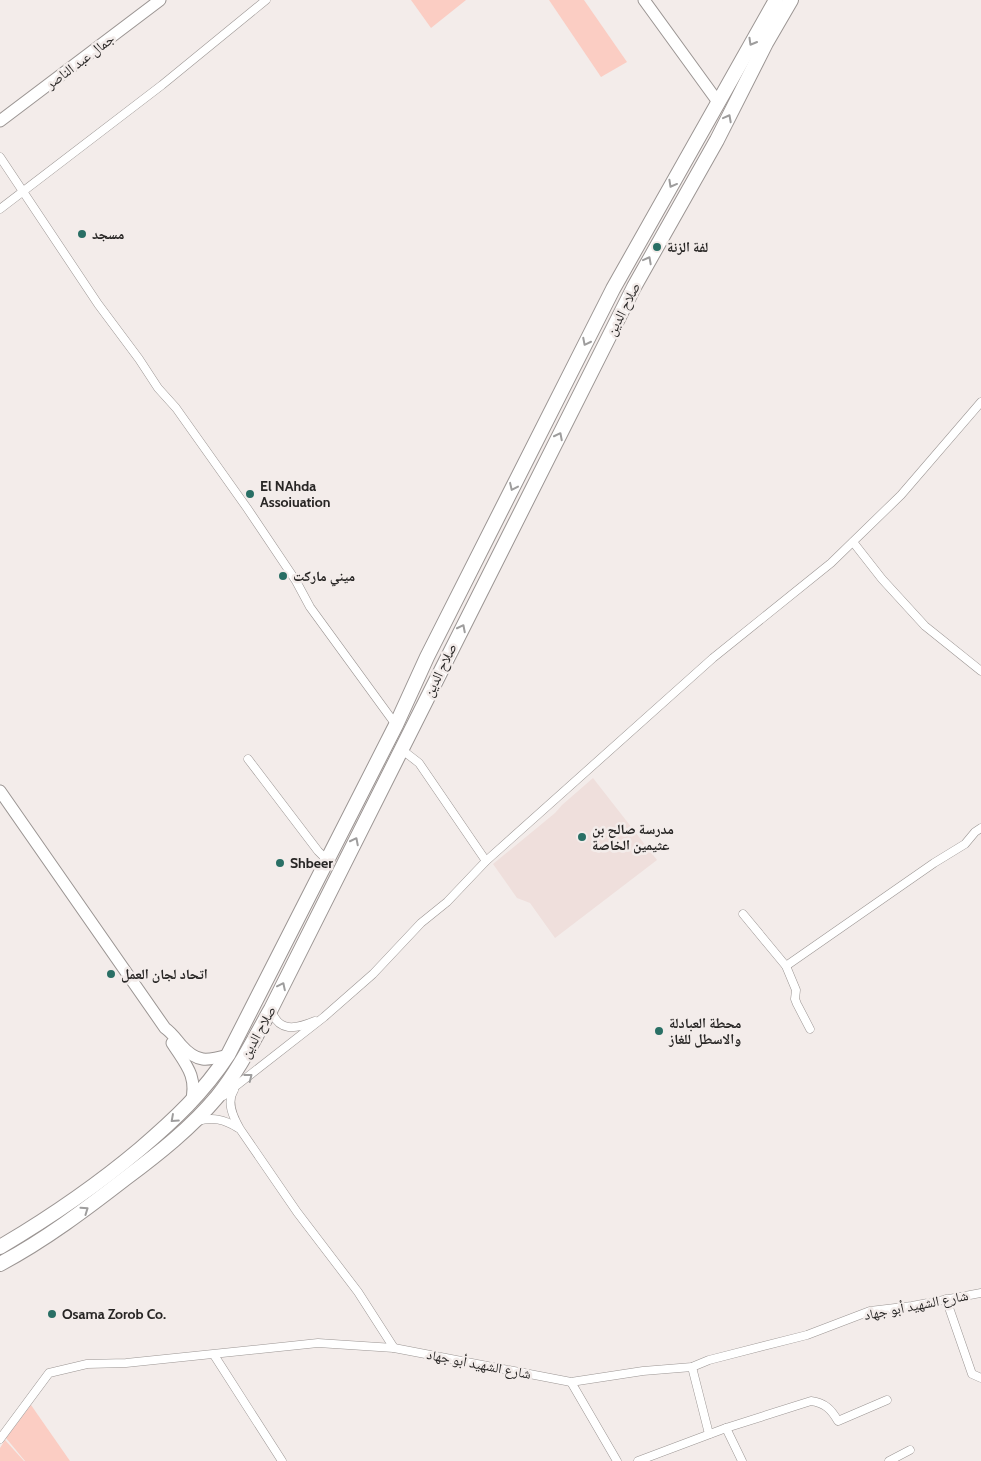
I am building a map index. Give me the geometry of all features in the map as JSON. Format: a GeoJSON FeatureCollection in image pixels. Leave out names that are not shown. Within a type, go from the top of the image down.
{"type":"FeatureCollection","features":[{"type":"Feature","properties":{"kind":"highway","name":"صلاح الدين"},"geometry":{"type":"LineString","coordinates":[[0,1247],[54,1214],[113,1171],[175,1119],[191,1103],[228,1056],[328,861],[396,725],[427,657],[600,315],[776,0]]}},
{"type":"Feature","properties":{"kind":"highway","name":"صلاح الدين"},"geometry":{"type":"LineString","coordinates":[[0,1264],[59,1228],[142,1166],[210,1105],[240,1064],[271,1009],[658,241],[716,140],[766,43],[791,0]]}},
{"type":"Feature","properties":{"kind":"highway"},"geometry":{"type":"LineString","coordinates":[[600,315],[606,314],[615,325]]}},
{"type":"Feature","properties":{"kind":"highway"},"geometry":{"type":"LineString","coordinates":[[490,532],[491,543],[505,542]]}},
{"type":"Feature","properties":{"kind":"highway"},"geometry":{"type":"LineString","coordinates":[[54,1214],[52,1224],[59,1228]]}},
{"type":"Feature","properties":{"kind":"highway"},"geometry":{"type":"LineString","coordinates":[[13,1239],[21,1244],[17,1255]]}},
{"type":"Feature","properties":{"kind":"main road","name":"جمال عبد الناصر"},"geometry":{"type":"LineString","coordinates":[[0,121],[160,0]]}},
{"type":"Feature","properties":{"kind":"main road"},"geometry":{"type":"LineString","coordinates":[[644,0],[718,102]]}},
{"type":"Feature","properties":{"kind":"main road"},"geometry":{"type":"LineString","coordinates":[[0,791],[165,1028],[197,1059],[211,1060],[228,1056]]}},
{"type":"Feature","properties":{"kind":"main road"},"geometry":{"type":"LineString","coordinates":[[165,1028],[167,1035],[192,1078],[194,1091],[191,1103]]}},
{"type":"Feature","properties":{"kind":"street"},"geometry":{"type":"LineString","coordinates":[[0,209],[162,85],[266,0]]}},
{"type":"Feature","properties":{"kind":"street"},"geometry":{"type":"LineString","coordinates":[[0,157],[98,304],[158,388],[176,408],[296,581],[310,607],[396,725]]}},
{"type":"Feature","properties":{"kind":"street"},"geometry":{"type":"LineString","coordinates":[[210,1105],[235,1088],[324,1017],[374,974],[422,923],[486,862],[713,658],[831,563],[901,495],[981,402]]}},
{"type":"Feature","properties":{"kind":"street"},"geometry":{"type":"LineString","coordinates":[[853,542],[882,579],[925,626],[981,670]]}},
{"type":"Feature","properties":{"kind":"street"},"geometry":{"type":"LineString","coordinates":[[401,750],[419,763],[486,862]]}},
{"type":"Feature","properties":{"kind":"street"},"geometry":{"type":"LineString","coordinates":[[248,759],[318,851],[328,861]]}},
{"type":"Feature","properties":{"kind":"street"},"geometry":{"type":"LineString","coordinates":[[786,966],[934,863],[965,844],[981,828]]}},
{"type":"Feature","properties":{"kind":"street"},"geometry":{"type":"LineString","coordinates":[[742,914],[786,966],[796,990],[797,1004],[810,1029]]}},
{"type":"Feature","properties":{"kind":"street"},"geometry":{"type":"LineString","coordinates":[[271,1009],[275,1020],[288,1027],[302,1026],[324,1017]]}},
{"type":"Feature","properties":{"kind":"street"},"geometry":{"type":"LineString","coordinates":[[235,1088],[231,1094],[230,1108],[240,1129],[297,1212],[358,1292],[394,1348]]}},
{"type":"Feature","properties":{"kind":"street"},"geometry":{"type":"LineString","coordinates":[[194,1121],[219,1119],[240,1129]]}},
{"type":"Feature","properties":{"kind":"street","name":"شارع الشهيد أبو جهاد"},"geometry":{"type":"LineString","coordinates":[[0,1439],[50,1373],[87,1364],[126,1363],[318,1344],[394,1348],[571,1382],[643,1371],[692,1367],[709,1360],[808,1335],[870,1311],[981,1293]]}},
{"type":"Feature","properties":{"kind":"street"},"geometry":{"type":"LineString","coordinates":[[946,1299],[972,1374],[981,1378]]}},
{"type":"Feature","properties":{"kind":"street"},"geometry":{"type":"LineString","coordinates":[[214,1355],[282,1461]]}},
{"type":"Feature","properties":{"kind":"street"},"geometry":{"type":"LineString","coordinates":[[692,1367],[709,1434]]}},
{"type":"Feature","properties":{"kind":"street"},"geometry":{"type":"LineString","coordinates":[[571,1382],[617,1461]]}},
{"type":"Feature","properties":{"kind":"street"},"geometry":{"type":"LineString","coordinates":[[638,1461],[726,1428],[811,1401],[822,1403],[832,1411],[838,1421],[887,1400]]}},
{"type":"Feature","properties":{"kind":"street"},"geometry":{"type":"LineString","coordinates":[[726,1428],[742,1461]]}},
{"type":"Feature","properties":{"kind":"street"},"geometry":{"type":"LineString","coordinates":[[889,1461],[910,1450]]}},
{"type":"Feature","properties":{"kind":"shaded area"},"geometry":{"type":"Polygon","coordinates":[[[411,0],[466,0],[431,28],[411,0]]]}},
{"type":"Feature","properties":{"kind":"shaded area"},"geometry":{"type":"Polygon","coordinates":[[[549,0],[584,0],[627,62],[601,77],[549,0]]]}},
{"type":"Feature","properties":{"kind":"shaded area","name":"مدرسة صالح بن عثيمين الخاصة"},"geometry":{"type":"Polygon","coordinates":[[[593,778],[657,860],[555,938],[530,903],[517,898],[493,864],[555,813],[593,778]]]}},
{"type":"Feature","properties":{"kind":"shaded area"},"geometry":{"type":"Polygon","coordinates":[[[31,1405],[70,1461],[25,1461],[6,1438],[31,1405]]]}},
{"type":"Feature","properties":{"kind":"shaded area"},"geometry":{"type":"Polygon","coordinates":[[[5,1440],[24,1461],[0,1461],[0,1448],[5,1440]]]}},
{"type":"Feature","properties":{"kind":"place","name":"مسجد"},"geometry":{"type":"Point","coordinates":[82,234]}},
{"type":"Feature","properties":{"kind":"place","name":"لفة الزنة"},"geometry":{"type":"Point","coordinates":[657,247]}},
{"type":"Feature","properties":{"kind":"place","name":"El NAhda Assoiuation"},"geometry":{"type":"Point","coordinates":[250,494]}},
{"type":"Feature","properties":{"kind":"place","name":"ميني ماركت"},"geometry":{"type":"Point","coordinates":[283,576]}},
{"type":"Feature","properties":{"kind":"place","name":"مدرسة صالح بن عثيمين الخاصة"},"geometry":{"type":"Point","coordinates":[582,837]}},
{"type":"Feature","properties":{"kind":"place","name":"Shbeer"},"geometry":{"type":"Point","coordinates":[280,863]}},
{"type":"Feature","properties":{"kind":"place","name":"اتحاد لجان العمل"},"geometry":{"type":"Point","coordinates":[111,974]}},
{"type":"Feature","properties":{"kind":"place","name":"محطة العبادلة والاسطل للغاز"},"geometry":{"type":"Point","coordinates":[659,1031]}},
{"type":"Feature","properties":{"kind":"place","name":"Osama Zorob Co."},"geometry":{"type":"Point","coordinates":[52,1314]}}]}
